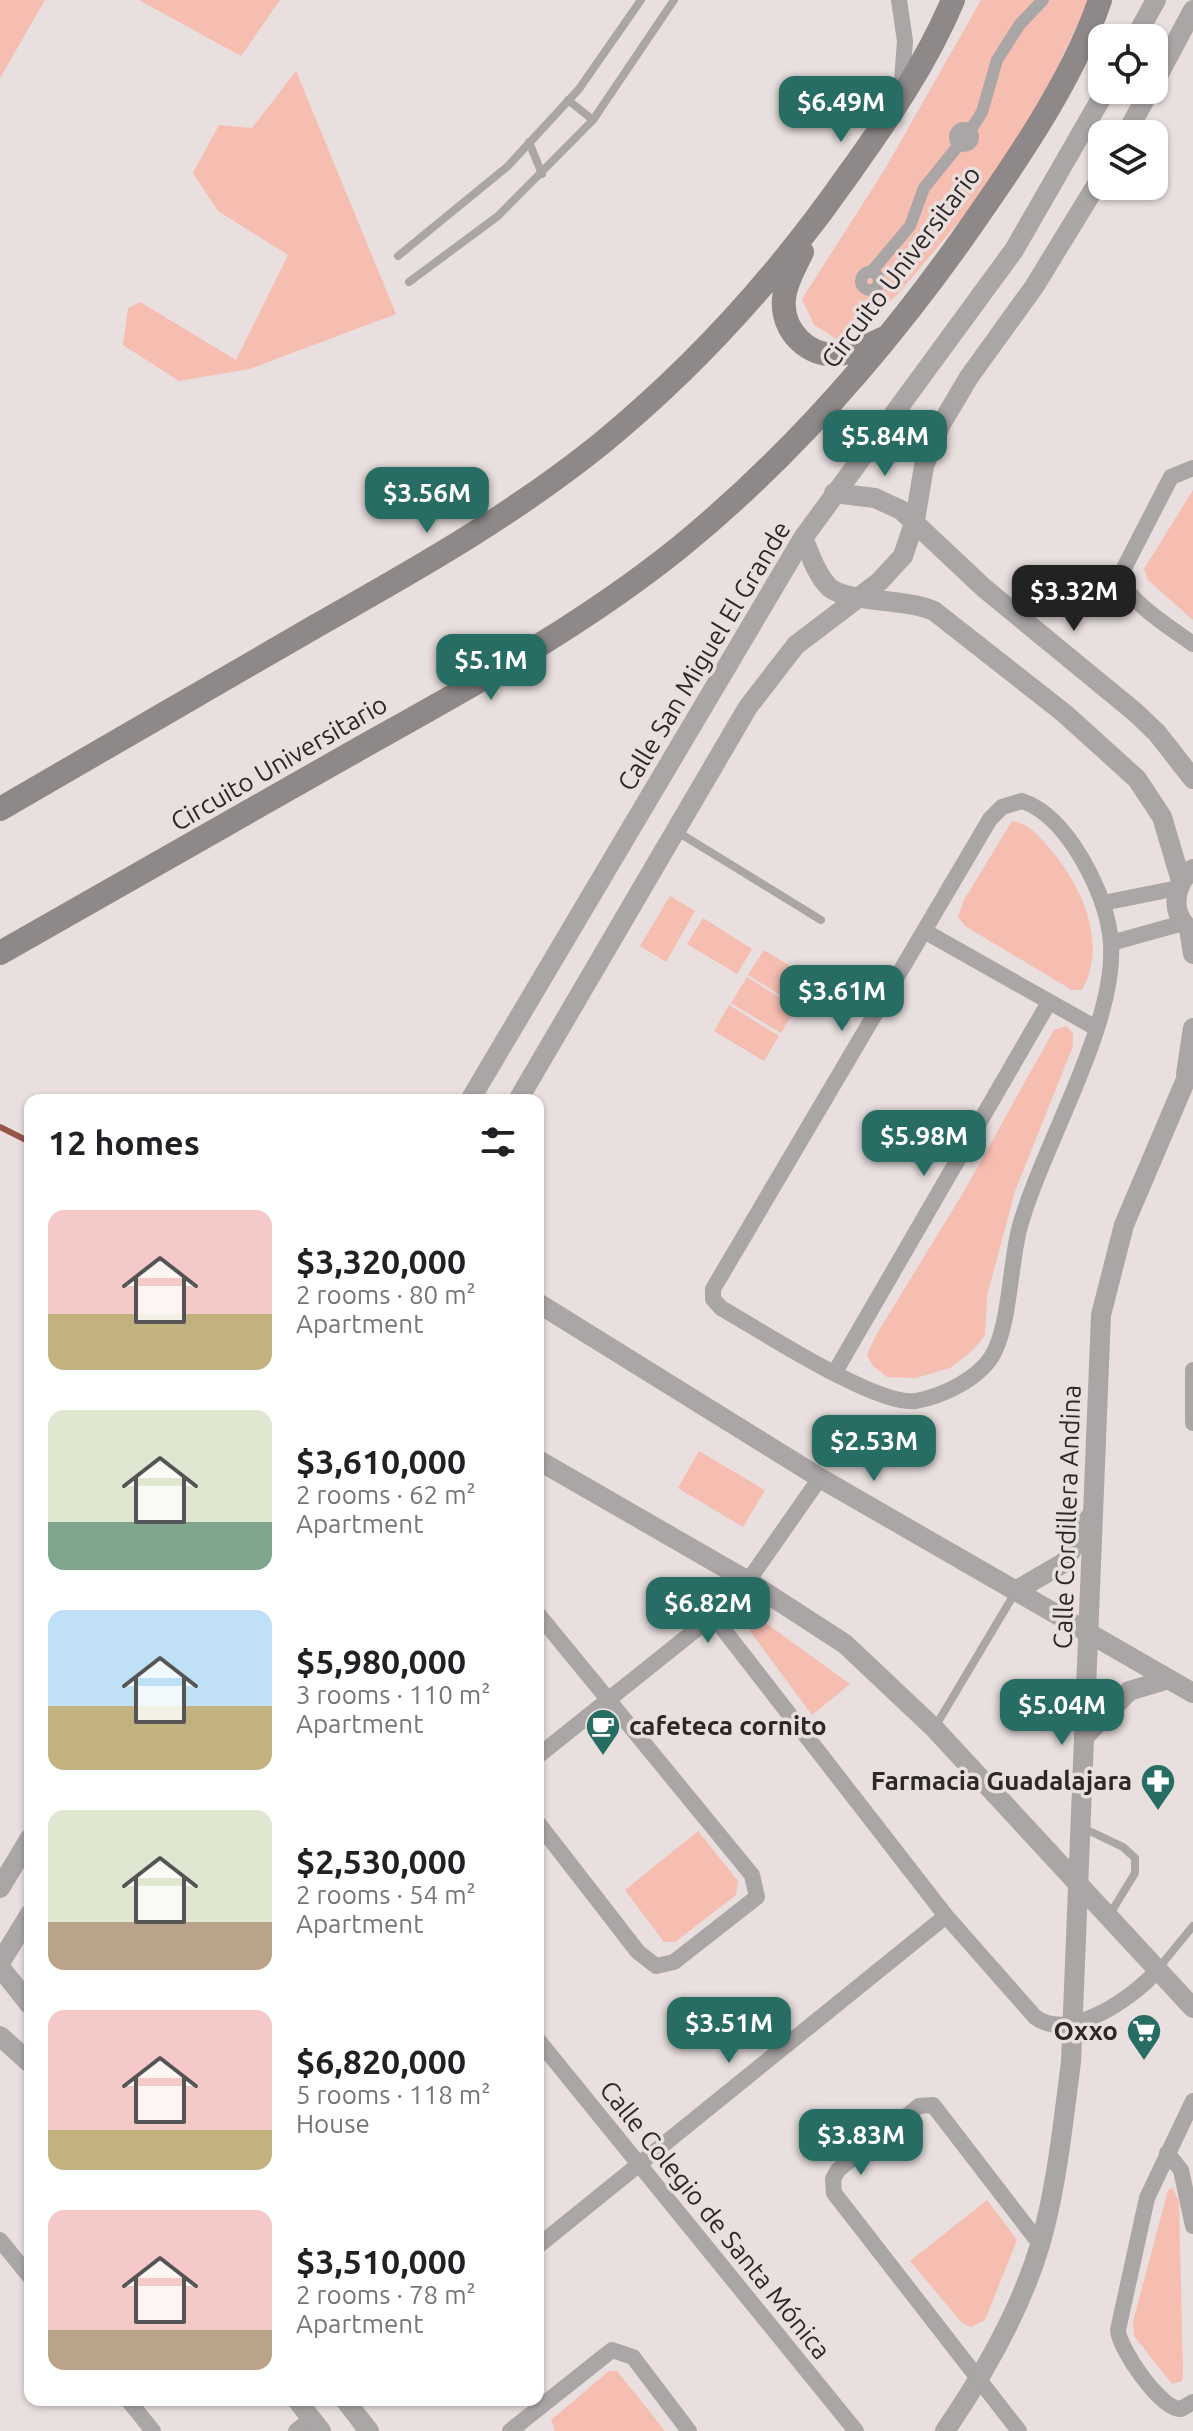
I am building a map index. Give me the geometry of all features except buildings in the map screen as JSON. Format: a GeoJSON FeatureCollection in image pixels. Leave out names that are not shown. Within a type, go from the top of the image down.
{"type":"FeatureCollection","features":[{"type":"Feature","properties":{"kind":"main road"},"geometry":{"type":"LineString","coordinates":[[0,809],[462,543],[540,491],[602,442],[698,356],[752,299],[821,214],[900,101],[934,44],[953,0]]}},
{"type":"Feature","properties":{"kind":"main road","name":"Circuito Universitario"},"geometry":{"type":"LineString","coordinates":[[1092,24],[1100,0]]}},
{"type":"Feature","properties":{"kind":"main road","name":"Circuito Universitario"},"geometry":{"type":"LineString","coordinates":[[0,953],[510,664],[583,619],[680,547],[734,500],[828,409],[891,335],[990,199],[1088,31]]}},
{"type":"Feature","properties":{"kind":"main road"},"geometry":{"type":"LineString","coordinates":[[821,214],[784,298],[786,321],[793,335],[825,355],[852,351],[891,335]]}},
{"type":"Feature","properties":{"kind":"street"},"geometry":{"type":"LineString","coordinates":[[899,0],[905,41],[900,101]]}},
{"type":"Feature","properties":{"kind":"street"},"geometry":{"type":"LineString","coordinates":[[872,271],[910,226],[924,188],[982,112],[997,60],[1020,24],[1043,0]]}},
{"type":"Feature","properties":{"kind":"street"},"geometry":{"type":"LineString","coordinates":[[1092,24],[1107,0]]}},
{"type":"Feature","properties":{"kind":"street"},"geometry":{"type":"LineString","coordinates":[[1143,24],[1156,0]]}},
{"type":"Feature","properties":{"kind":"street"},"geometry":{"type":"LineString","coordinates":[[1168,57],[1193,10]]}},
{"type":"Feature","properties":{"kind":"street","name":"Calle San Miguel El Grande"},"geometry":{"type":"LineString","coordinates":[[474,1094],[803,538],[1014,250],[1098,104]]}},
{"type":"Feature","properties":{"kind":"street"},"geometry":{"type":"LineString","coordinates":[[522,1094],[727,740],[768,678],[796,645],[879,582],[903,556],[915,520],[924,466],[940,426],[969,377],[1034,287],[1088,199]]}},
{"type":"Feature","properties":{"kind":"street"},"geometry":{"type":"LineString","coordinates":[[1193,468],[1171,477],[1121,574],[1121,583],[1131,596],[1193,644]]}},
{"type":"Feature","properties":{"kind":"street"},"geometry":{"type":"LineString","coordinates":[[834,493],[875,498],[915,520],[984,588],[1135,712],[1157,733],[1193,779]]}},
{"type":"Feature","properties":{"kind":"street"},"geometry":{"type":"LineString","coordinates":[[803,538],[818,571],[831,589],[857,597],[902,600],[934,611],[1100,743],[1152,798],[1184,879],[1176,906],[1188,928],[1193,954]]}},
{"type":"Feature","properties":{"kind":"street"},"geometry":{"type":"LineString","coordinates":[[1011,802],[1032,804],[1062,830],[1083,861],[1103,903],[1111,943],[1109,982],[1096,1028],[1020,1225],[1001,1335],[991,1359],[974,1375],[954,1387],[916,1401],[886,1398],[721,1308],[713,1299],[713,1289],[990,819],[1011,802]]}},
{"type":"Feature","properties":{"kind":"street"},"geometry":{"type":"LineString","coordinates":[[1103,903],[1184,879]]}},
{"type":"Feature","properties":{"kind":"street"},"geometry":{"type":"LineString","coordinates":[[1111,943],[1188,928]]}},
{"type":"Feature","properties":{"kind":"street"},"geometry":{"type":"LineString","coordinates":[[926,932],[1048,1004],[1096,1028]]}},
{"type":"Feature","properties":{"kind":"street"},"geometry":{"type":"LineString","coordinates":[[835,1372],[1048,1004]]}},
{"type":"Feature","properties":{"kind":"street","name":"Calle Cordillera Andina"},"geometry":{"type":"LineString","coordinates":[[945,2431],[979,2382],[1019,2301],[1040,2244],[1060,2154],[1072,2024],[1076,1885],[1090,1634],[1098,1356],[1105,1289],[1124,1225],[1190,1068],[1193,1028]]}},
{"type":"Feature","properties":{"kind":"street"},"geometry":{"type":"LineString","coordinates":[[544,1307],[820,1478],[1193,1693]]}},
{"type":"Feature","properties":{"kind":"street"},"geometry":{"type":"LineString","coordinates":[[1193,1370],[1193,1423]]}},
{"type":"Feature","properties":{"kind":"street"},"geometry":{"type":"LineString","coordinates":[[544,1463],[748,1581],[845,1644],[934,1728],[1193,2008]]}},
{"type":"Feature","properties":{"kind":"street"},"geometry":{"type":"LineString","coordinates":[[544,1751],[713,1616],[748,1581],[820,1478]]}},
{"type":"Feature","properties":{"kind":"street"},"geometry":{"type":"LineString","coordinates":[[1017,1590],[1065,1562],[1094,1510]]}},
{"type":"Feature","properties":{"kind":"street"},"geometry":{"type":"LineString","coordinates":[[713,1616],[946,1916],[1035,2017],[1051,2024],[1072,2024],[1118,2004],[1140,1989],[1157,1971]]}},
{"type":"Feature","properties":{"kind":"street"},"geometry":{"type":"LineString","coordinates":[[544,1621],[752,1875],[757,1897],[674,1962],[656,1966],[638,1952],[544,1831]]}},
{"type":"Feature","properties":{"kind":"street"},"geometry":{"type":"LineString","coordinates":[[1084,1737],[1129,1691],[1169,1679]]}},
{"type":"Feature","properties":{"kind":"street"},"geometry":{"type":"LineString","coordinates":[[0,1888],[24,1848]]}},
{"type":"Feature","properties":{"kind":"street"},"geometry":{"type":"LineString","coordinates":[[544,2241],[946,1916]]}},
{"type":"Feature","properties":{"kind":"street"},"geometry":{"type":"LineString","coordinates":[[24,1924],[0,1965],[24,1997]]}},
{"type":"Feature","properties":{"kind":"street"},"geometry":{"type":"LineString","coordinates":[[0,2036],[24,2058]]}},
{"type":"Feature","properties":{"kind":"street","name":"Calle Colegio de Santa Mónica"},"geometry":{"type":"LineString","coordinates":[[544,2047],[856,2431]]}},
{"type":"Feature","properties":{"kind":"street"},"geometry":{"type":"LineString","coordinates":[[1193,2101],[1147,2198],[1118,2335],[1148,2382],[1169,2406],[1181,2409],[1193,2402]]}},
{"type":"Feature","properties":{"kind":"street"},"geometry":{"type":"LineString","coordinates":[[1019,2431],[834,2193],[833,2179],[838,2170],[919,2106],[933,2105],[949,2121],[1040,2244]]}},
{"type":"Feature","properties":{"kind":"street"},"geometry":{"type":"LineString","coordinates":[[1167,2153],[1181,2170],[1193,2226]]}},
{"type":"Feature","properties":{"kind":"street"},"geometry":{"type":"LineString","coordinates":[[0,2240],[24,2270]]}},
{"type":"Feature","properties":{"kind":"street"},"geometry":{"type":"LineString","coordinates":[[544,2406],[612,2350],[622,2350],[633,2357],[689,2431]]}},
{"type":"Feature","properties":{"kind":"street"},"geometry":{"type":"LineString","coordinates":[[133,2406],[153,2431]]}},
{"type":"Feature","properties":{"kind":"street"},"geometry":{"type":"LineString","coordinates":[[300,2406],[310,2427]]}},
{"type":"Feature","properties":{"kind":"street"},"geometry":{"type":"LineString","coordinates":[[352,2406],[369,2431]]}},
{"type":"Feature","properties":{"kind":"street"},"geometry":{"type":"LineString","coordinates":[[516,2429],[544,2406]]}},
{"type":"Feature","properties":{"kind":"lane"},"geometry":{"type":"LineString","coordinates":[[398,256],[486,187],[529,142],[568,100],[641,0]]}},
{"type":"Feature","properties":{"kind":"lane"},"geometry":{"type":"LineString","coordinates":[[409,282],[498,216],[593,120],[674,0]]}},
{"type":"Feature","properties":{"kind":"lane"},"geometry":{"type":"LineString","coordinates":[[568,100],[593,120]]}},
{"type":"Feature","properties":{"kind":"lane"},"geometry":{"type":"LineString","coordinates":[[529,142],[542,174]]}},
{"type":"Feature","properties":{"kind":"lane"},"geometry":{"type":"LineString","coordinates":[[676,831],[821,920]]}},
{"type":"Feature","properties":{"kind":"lane"},"geometry":{"type":"LineString","coordinates":[[934,1728],[1017,1590]]}},
{"type":"Feature","properties":{"kind":"lane"},"geometry":{"type":"LineString","coordinates":[[1079,1827],[1123,1847],[1135,1858],[1135,1873],[1108,1918]]}},
{"type":"Feature","properties":{"kind":"lane"},"geometry":{"type":"LineString","coordinates":[[1157,1971],[1193,1926]]}},
{"type":"Feature","properties":{"kind":"shaded area"},"geometry":{"type":"Polygon","coordinates":[[[0,0],[45,0],[0,78],[0,0]]]}},
{"type":"Feature","properties":{"kind":"shaded area"},"geometry":{"type":"Polygon","coordinates":[[[139,0],[280,0],[241,56],[139,0]]]}},
{"type":"Feature","properties":{"kind":"shaded area"},"geometry":{"type":"Polygon","coordinates":[[[981,0],[1089,0],[1030,125],[995,179],[897,295],[840,341],[814,325],[802,299],[885,169],[981,0]]]}},
{"type":"Feature","properties":{"kind":"shaded area"},"geometry":{"type":"Polygon","coordinates":[[[296,71],[396,314],[249,369],[179,381],[123,345],[128,308],[140,302],[236,360],[288,255],[218,211],[193,173],[219,125],[252,128],[296,71]]]}},
{"type":"Feature","properties":{"kind":"shaded area"},"geometry":{"type":"Polygon","coordinates":[[[1193,490],[1193,620],[1148,580],[1144,569],[1193,490]]]}},
{"type":"Feature","properties":{"kind":"shaded area"},"geometry":{"type":"Polygon","coordinates":[[[1012,821],[1035,832],[1058,859],[1070,876],[1087,913],[1093,952],[1090,971],[1082,990],[1072,990],[965,926],[958,917],[964,900],[1012,821]]]}},
{"type":"Feature","properties":{"kind":"shaded area"},"geometry":{"type":"Polygon","coordinates":[[[670,896],[695,911],[666,962],[640,946],[670,896]]]}},
{"type":"Feature","properties":{"kind":"shaded area"},"geometry":{"type":"Polygon","coordinates":[[[703,918],[752,949],[737,974],[687,944],[703,918]]]}},
{"type":"Feature","properties":{"kind":"shaded area"},"geometry":{"type":"Polygon","coordinates":[[[764,950],[813,980],[798,1006],[748,975],[764,950]]]}},
{"type":"Feature","properties":{"kind":"shaded area"},"geometry":{"type":"Polygon","coordinates":[[[747,977],[796,1008],[781,1033],[731,1003],[747,977]]]}},
{"type":"Feature","properties":{"kind":"shaded area"},"geometry":{"type":"Polygon","coordinates":[[[729,1005],[779,1036],[764,1061],[714,1031],[729,1005]]]}},
{"type":"Feature","properties":{"kind":"shaded area"},"geometry":{"type":"Polygon","coordinates":[[[1066,1026],[1073,1033],[1073,1046],[1015,1191],[987,1296],[985,1335],[973,1350],[950,1368],[915,1378],[887,1377],[873,1366],[867,1355],[875,1337],[963,1193],[1054,1030],[1066,1026]]]}},
{"type":"Feature","properties":{"kind":"shaded area"},"geometry":{"type":"Polygon","coordinates":[[[699,1451],[765,1490],[743,1527],[678,1488],[699,1451]]]}},
{"type":"Feature","properties":{"kind":"shaded area"},"geometry":{"type":"Polygon","coordinates":[[[756,1616],[850,1684],[812,1715],[746,1626],[748,1618],[756,1616]]]}},
{"type":"Feature","properties":{"kind":"shaded area"},"geometry":{"type":"Polygon","coordinates":[[[698,1831],[738,1881],[736,1895],[675,1942],[664,1942],[625,1890],[698,1831]]]}},
{"type":"Feature","properties":{"kind":"shaded area"},"geometry":{"type":"Polygon","coordinates":[[[1173,2188],[1179,2202],[1183,2375],[1182,2381],[1172,2384],[1134,2336],[1133,2322],[1168,2190],[1173,2188]]]}},
{"type":"Feature","properties":{"kind":"shaded area"},"geometry":{"type":"Polygon","coordinates":[[[987,2200],[1017,2240],[985,2320],[971,2327],[962,2323],[910,2261],[987,2200]]]}},
{"type":"Feature","properties":{"kind":"shaded area"},"geometry":{"type":"Polygon","coordinates":[[[609,2371],[617,2371],[665,2431],[555,2431],[551,2420],[609,2371]]]}},
{"type":"Feature","properties":{"kind":"waterway"},"geometry":{"type":"LineString","coordinates":[[0,1127],[24,1139]]}},
{"type":"Feature","properties":{"kind":"place","name":"cafeteca cornito"},"geometry":{"type":"Point","coordinates":[603,1757]}},
{"type":"Feature","properties":{"kind":"place","name":"Farmacia Guadalajara"},"geometry":{"type":"Point","coordinates":[1158,1812]}},
{"type":"Feature","properties":{"kind":"place","name":"Oxxo"},"geometry":{"type":"Point","coordinates":[1144,2062]}}]}
